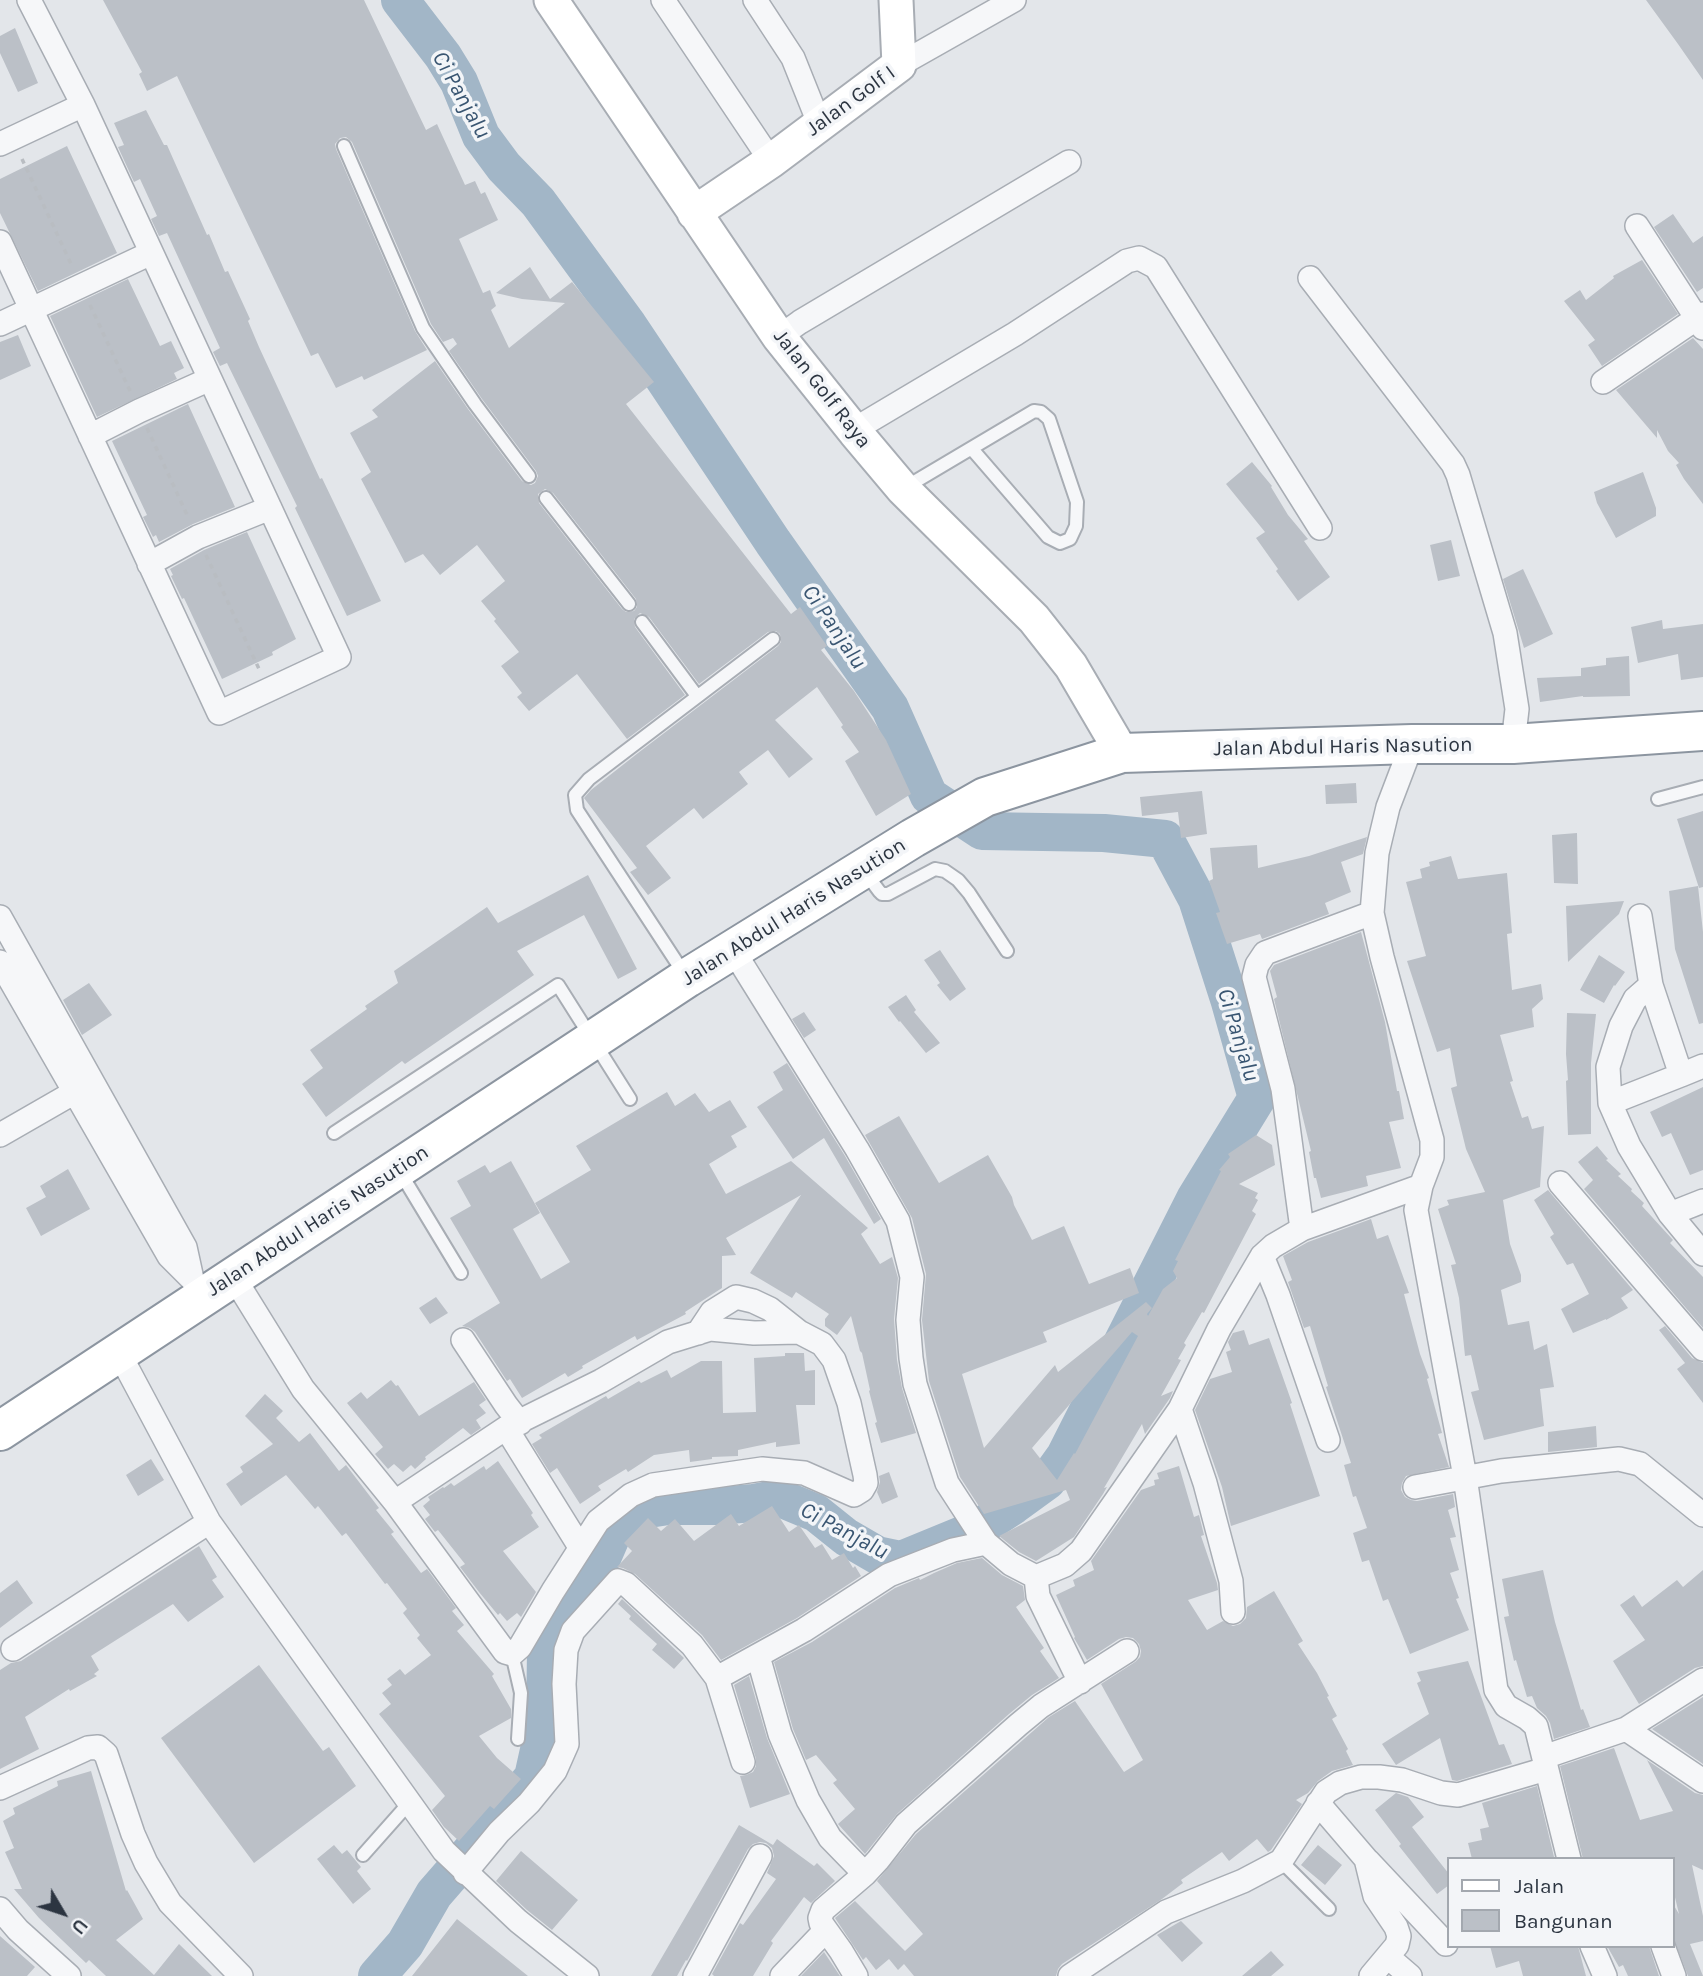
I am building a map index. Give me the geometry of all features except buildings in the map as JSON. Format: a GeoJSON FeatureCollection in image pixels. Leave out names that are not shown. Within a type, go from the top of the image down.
{"type":"FeatureCollection","features":[{"type":"Feature","properties":{"kind":"highway","name":"Jalan Abdul Haris Nasution"},"geometry":{"type":"LineString","coordinates":[[0,1431],[119,1353],[209,1284],[398,1169],[687,978],[913,838],[985,797],[1122,753],[1412,744],[1513,744],[1703,731]]}},
{"type":"Feature","properties":{"kind":"street"},"geometry":{"type":"LineString","coordinates":[[0,242],[219,713],[339,657],[152,253],[29,0]]}},
{"type":"Feature","properties":{"kind":"street","name":"Jalan Golf Raya"},"geometry":{"type":"LineString","coordinates":[[551,0],[779,337],[903,489],[1034,619],[1071,666],[1122,753]]}},
{"type":"Feature","properties":{"kind":"street"},"geometry":{"type":"LineString","coordinates":[[663,0],[771,161]]}},
{"type":"Feature","properties":{"kind":"street"},"geometry":{"type":"LineString","coordinates":[[755,0],[793,58],[819,123]]}},
{"type":"Feature","properties":{"kind":"street"},"geometry":{"type":"LineString","coordinates":[[896,0],[898,65]]}},
{"type":"Feature","properties":{"kind":"street","name":"Jalan Golf I"},"geometry":{"type":"LineString","coordinates":[[694,213],[771,161],[898,65],[1014,0]]}},
{"type":"Feature","properties":{"kind":"street"},"geometry":{"type":"LineString","coordinates":[[0,144],[82,105]]}},
{"type":"Feature","properties":{"kind":"street"},"geometry":{"type":"LineString","coordinates":[[779,337],[1069,162]]}},
{"type":"Feature","properties":{"kind":"street"},"geometry":{"type":"LineString","coordinates":[[1603,382],[1701,320],[1637,226]]}},
{"type":"Feature","properties":{"kind":"street"},"geometry":{"type":"LineString","coordinates":[[0,324],[152,253]]}},
{"type":"Feature","properties":{"kind":"street"},"geometry":{"type":"LineString","coordinates":[[855,432],[862,425],[1015,334],[1127,261],[1139,258],[1156,267],[1320,528]]}},
{"type":"Feature","properties":{"kind":"street"},"geometry":{"type":"LineString","coordinates":[[1310,278],[1454,464],[1505,633],[1517,709],[1513,744]]}},
{"type":"Feature","properties":{"kind":"street"},"geometry":{"type":"LineString","coordinates":[[90,436],[210,379]]}},
{"type":"Feature","properties":{"kind":"street"},"geometry":{"type":"LineString","coordinates":[[149,564],[198,537],[270,508]]}},
{"type":"Feature","properties":{"kind":"street"},"geometry":{"type":"LineString","coordinates":[[1412,744],[1388,807],[1377,853],[1372,913],[1432,1140],[1432,1157],[1421,1186],[1416,1210],[1465,1476],[1496,1690],[1506,1706],[1536,1726],[1568,1857]]}},
{"type":"Feature","properties":{"kind":"street"},"geometry":{"type":"LineString","coordinates":[[1302,1228],[1283,1089],[1254,977],[1257,965],[1265,953],[1372,913]]}},
{"type":"Feature","properties":{"kind":"street"},"geometry":{"type":"LineString","coordinates":[[1640,916],[1651,985],[1681,1075]]}},
{"type":"Feature","properties":{"kind":"street"},"geometry":{"type":"LineString","coordinates":[[0,917],[84,1087],[140,1187],[209,1284],[303,1389],[395,1502],[505,1652],[512,1654],[520,1647],[598,1521],[631,1495],[653,1485],[762,1469],[804,1472],[854,1495],[862,1490],[866,1483],[865,1475],[849,1404],[834,1360],[822,1344],[799,1332],[770,1309],[736,1297],[712,1312],[698,1333]]}},
{"type":"Feature","properties":{"kind":"street"},"geometry":{"type":"LineString","coordinates":[[733,950],[836,1115],[898,1221],[912,1277],[908,1320],[915,1384],[947,1483],[984,1541],[1011,1564],[1036,1577],[1066,1565],[1081,1551],[1180,1409],[1219,1329],[1262,1256],[1302,1228],[1421,1186]]}},
{"type":"Feature","properties":{"kind":"street"},"geometry":{"type":"LineString","coordinates":[[0,962],[84,1087]]}},
{"type":"Feature","properties":{"kind":"street"},"geometry":{"type":"LineString","coordinates":[[1651,985],[1635,999],[1621,1026],[1608,1067],[1610,1103],[1629,1146],[1670,1214],[1699,1242]]}},
{"type":"Feature","properties":{"kind":"street"},"geometry":{"type":"LineString","coordinates":[[1610,1103],[1703,1066]]}},
{"type":"Feature","properties":{"kind":"street"},"geometry":{"type":"LineString","coordinates":[[0,1135],[84,1087]]}},
{"type":"Feature","properties":{"kind":"street"},"geometry":{"type":"LineString","coordinates":[[1560,1183],[1703,1349]]}},
{"type":"Feature","properties":{"kind":"street"},"geometry":{"type":"LineString","coordinates":[[1670,1214],[1703,1201]]}},
{"type":"Feature","properties":{"kind":"street"},"geometry":{"type":"LineString","coordinates":[[1262,1256],[1328,1440]]}},
{"type":"Feature","properties":{"kind":"street"},"geometry":{"type":"LineString","coordinates":[[395,1502],[513,1425],[601,1381],[668,1342],[710,1329],[754,1333],[799,1332]]}},
{"type":"Feature","properties":{"kind":"street"},"geometry":{"type":"LineString","coordinates":[[463,1340],[506,1405],[513,1425],[580,1547]]}},
{"type":"Feature","properties":{"kind":"street"},"geometry":{"type":"LineString","coordinates":[[119,1353],[209,1522],[444,1851],[518,1921],[587,1976]]}},
{"type":"Feature","properties":{"kind":"street"},"geometry":{"type":"LineString","coordinates":[[1180,1409],[1205,1483],[1228,1569],[1233,1592],[1233,1612]]}},
{"type":"Feature","properties":{"kind":"street"},"geometry":{"type":"LineString","coordinates":[[1415,1487],[1501,1471],[1619,1459],[1640,1464],[1703,1515]]}},
{"type":"Feature","properties":{"kind":"street"},"geometry":{"type":"LineString","coordinates":[[13,1649],[209,1522]]}},
{"type":"Feature","properties":{"kind":"street"},"geometry":{"type":"LineString","coordinates":[[717,1678],[819,1621],[889,1575],[984,1541]]}},
{"type":"Feature","properties":{"kind":"street"},"geometry":{"type":"LineString","coordinates":[[1036,1577],[1038,1596],[1080,1682]]}},
{"type":"Feature","properties":{"kind":"street"},"geometry":{"type":"LineString","coordinates":[[464,1871],[529,1803],[555,1771],[566,1744],[566,1650],[573,1631],[618,1581],[626,1584],[692,1645],[717,1678],[743,1762]]}},
{"type":"Feature","properties":{"kind":"street"},"geometry":{"type":"LineString","coordinates":[[856,1976],[825,1931],[820,1918],[823,1910],[865,1874],[906,1824],[1041,1706],[1127,1651]]}},
{"type":"Feature","properties":{"kind":"street"},"geometry":{"type":"LineString","coordinates":[[758,1656],[780,1734],[808,1800],[830,1838],[865,1874]]}},
{"type":"Feature","properties":{"kind":"street"},"geometry":{"type":"LineString","coordinates":[[1070,1976],[1166,1912],[1242,1881],[1281,1861],[1326,1792],[1340,1783],[1361,1777],[1402,1780],[1449,1794],[1545,1763],[1626,1729],[1703,1680]]}},
{"type":"Feature","properties":{"kind":"street"},"geometry":{"type":"LineString","coordinates":[[1626,1729],[1703,1781]]}},
{"type":"Feature","properties":{"kind":"street"},"geometry":{"type":"LineString","coordinates":[[0,1788],[88,1748],[98,1747],[106,1754],[133,1834],[146,1863],[170,1903],[241,1976]]}},
{"type":"Feature","properties":{"kind":"street"},"geometry":{"type":"LineString","coordinates":[[1318,1803],[1446,1944]]}},
{"type":"Feature","properties":{"kind":"street"},"geometry":{"type":"LineString","coordinates":[[695,1976],[760,1856]]}},
{"type":"Feature","properties":{"kind":"street"},"geometry":{"type":"LineString","coordinates":[[1366,1858],[1375,1896],[1399,1936],[1397,1945],[1371,1976]]}},
{"type":"Feature","properties":{"kind":"street"},"geometry":{"type":"LineString","coordinates":[[0,1909],[18,1930],[68,1976]]}},
{"type":"Feature","properties":{"kind":"street"},"geometry":{"type":"LineString","coordinates":[[782,1976],[825,1931]]}},
{"type":"Feature","properties":{"kind":"street"},"geometry":{"type":"LineString","coordinates":[[1593,1948],[1605,1976]]}},
{"type":"Feature","properties":{"kind":"street"},"geometry":{"type":"LineString","coordinates":[[1664,1948],[1674,1976]]}},
{"type":"Feature","properties":{"kind":"street"},"geometry":{"type":"LineString","coordinates":[[1388,1957],[1410,1976]]}},
{"type":"Feature","properties":{"kind":"lane"},"geometry":{"type":"LineString","coordinates":[[344,146],[423,328],[475,404],[529,475]]}},
{"type":"Feature","properties":{"kind":"lane"},"geometry":{"type":"LineString","coordinates":[[903,489],[1034,411],[1041,412],[1049,419],[1077,502],[1076,526],[1070,539],[1060,543],[1048,537],[972,449]]}},
{"type":"Feature","properties":{"kind":"lane"},"geometry":{"type":"LineString","coordinates":[[546,498],[629,604]]}},
{"type":"Feature","properties":{"kind":"lane"},"geometry":{"type":"LineString","coordinates":[[642,622],[697,696]]}},
{"type":"Feature","properties":{"kind":"lane"},"geometry":{"type":"LineString","coordinates":[[687,978],[577,810],[575,795],[589,779],[773,639]]}},
{"type":"Feature","properties":{"kind":"lane"},"geometry":{"type":"LineString","coordinates":[[1658,799],[1703,787]]}},
{"type":"Feature","properties":{"kind":"lane"},"geometry":{"type":"LineString","coordinates":[[864,869],[882,894],[888,894],[935,869],[945,871],[970,893],[1007,951]]}},
{"type":"Feature","properties":{"kind":"lane"},"geometry":{"type":"LineString","coordinates":[[334,1133],[558,985],[630,1099]]}},
{"type":"Feature","properties":{"kind":"lane"},"geometry":{"type":"LineString","coordinates":[[398,1169],[461,1273]]}},
{"type":"Feature","properties":{"kind":"lane"},"geometry":{"type":"LineString","coordinates":[[512,1654],[521,1693],[518,1739]]}},
{"type":"Feature","properties":{"kind":"lane"},"geometry":{"type":"LineString","coordinates":[[363,1855],[410,1802]]}},
{"type":"Feature","properties":{"kind":"lane"},"geometry":{"type":"LineString","coordinates":[[1281,1861],[1329,1909]]}},
{"type":"Feature","properties":{"kind":"waterway","name":"Ci Panjalu"},"geometry":{"type":"LineString","coordinates":[[377,1976],[405,1944],[434,1894],[533,1777],[545,1723],[546,1650],[593,1579],[612,1535],[642,1510],[668,1506],[754,1503],[780,1498],[816,1513],[846,1537],[877,1555],[901,1560],[979,1528],[1014,1505],[1047,1481],[1065,1456],[1195,1199],[1257,1098],[1197,899],[1165,839],[1104,833],[982,831],[929,796],[890,708],[773,542],[628,325],[538,202],[504,167],[481,136],[459,82],[443,56],[400,0]]}}]}
